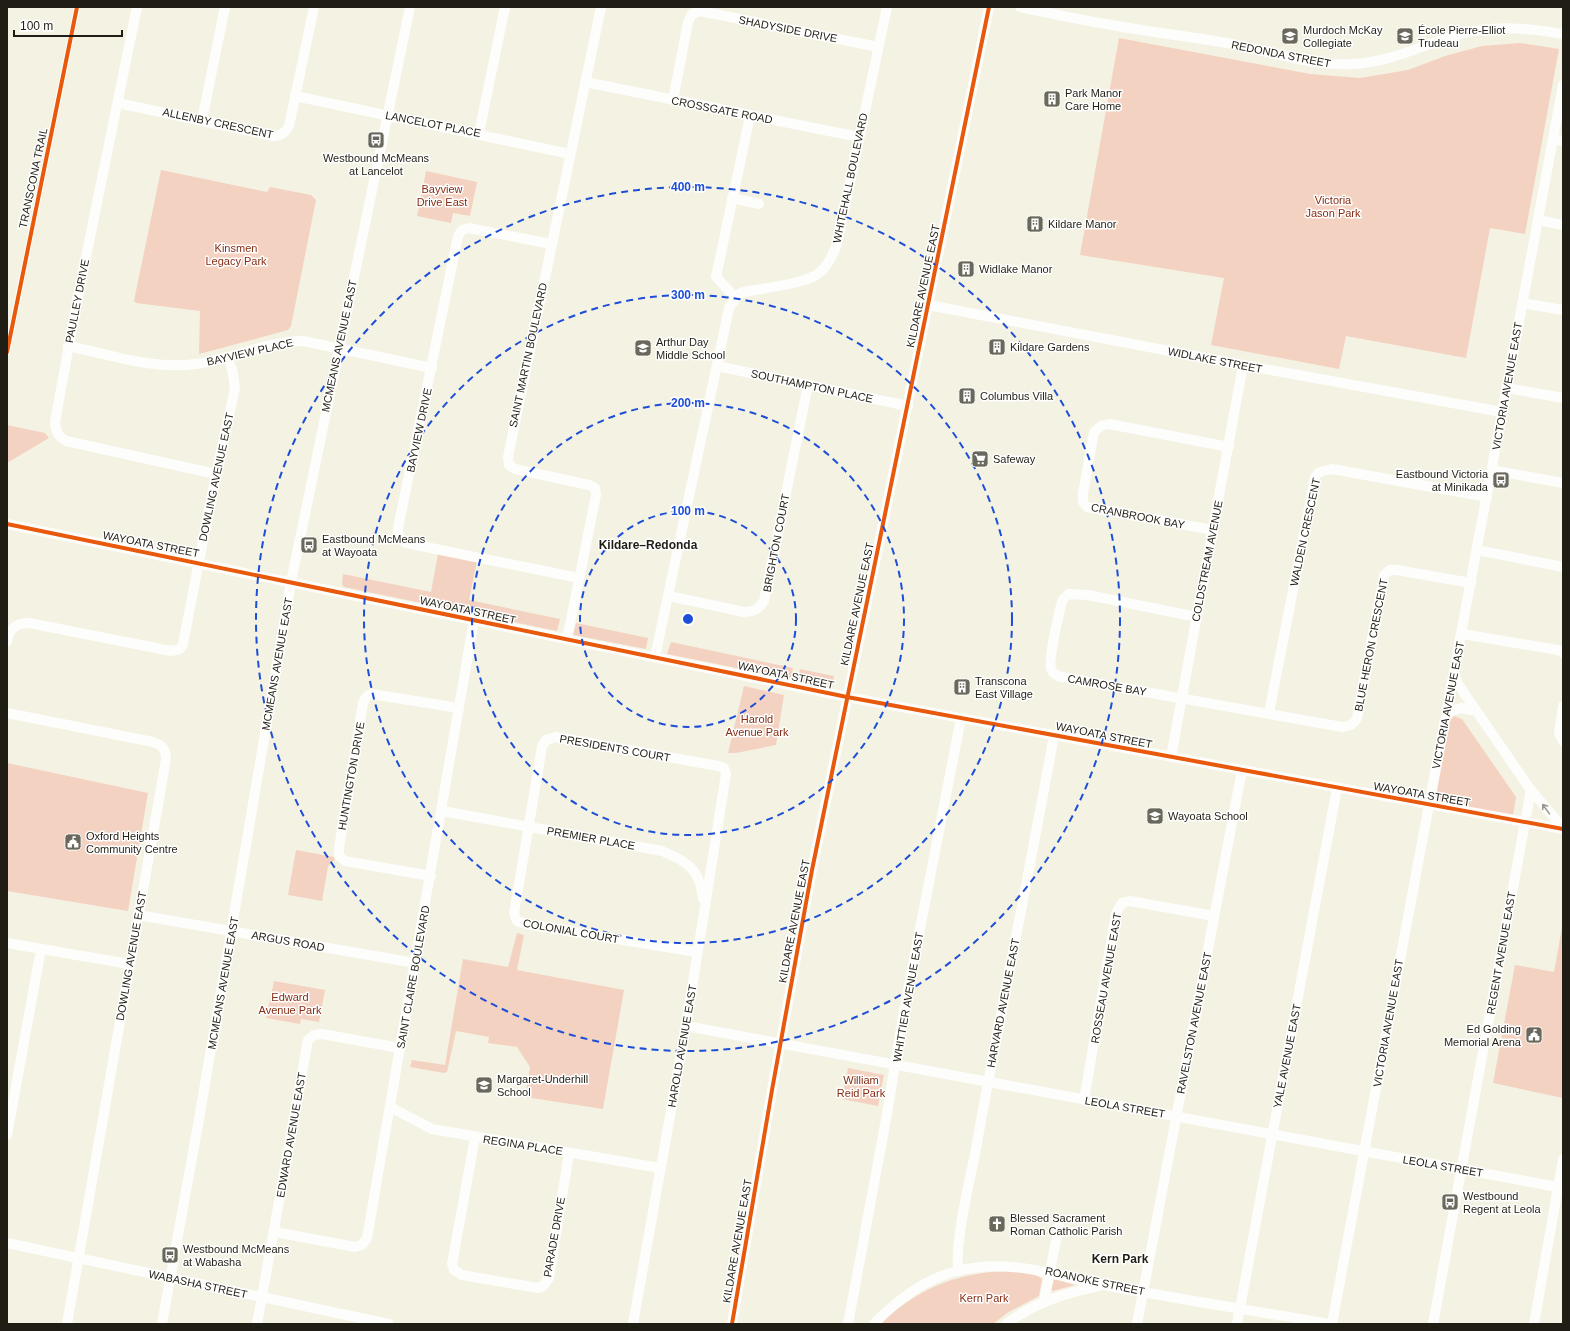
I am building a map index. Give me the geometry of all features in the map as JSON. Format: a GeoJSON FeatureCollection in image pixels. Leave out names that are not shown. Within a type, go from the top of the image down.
{"type":"FeatureCollection","features":[{"type":"Feature","properties":{"kind":"street","name":"PAULLEY DRIVE"},"geometry":{"type":"LineString","coordinates":[[137,7],[68,346],[55,422],[56,431],[59,436],[66,441],[216,474]]}},
{"type":"Feature","properties":{"kind":"street"},"geometry":{"type":"LineString","coordinates":[[202,120],[225,7]]}},
{"type":"Feature","properties":{"kind":"street","name":"ALLENBY CRESCENT"},"geometry":{"type":"LineString","coordinates":[[118,102],[273,136],[280,136],[289,126],[314,7]]}},
{"type":"Feature","properties":{"kind":"street","name":"MCMEANS AVENUE EAST"},"geometry":{"type":"LineString","coordinates":[[162,1324],[172,1278],[291,582],[410,7]]}},
{"type":"Feature","properties":{"kind":"street"},"geometry":{"type":"LineString","coordinates":[[479,133],[505,7]]}},
{"type":"Feature","properties":{"kind":"street","name":"SAINT MARTIN BOULEVARD"},"geometry":{"type":"LineString","coordinates":[[567,639],[596,495],[595,488],[589,485],[514,469],[509,465],[508,457],[600,7]]}},
{"type":"Feature","properties":{"kind":"street","name":"WHITEHALL BOULEVARD"},"geometry":{"type":"LineString","coordinates":[[735,298],[740,294],[749,291],[809,278],[824,268],[837,244],[887,7]]}},
{"type":"Feature","properties":{"kind":"street","name":"KILDARE AVENUE EAST"},"geometry":{"type":"LineString","coordinates":[[732,1324],[780,1042],[847,697],[989,7]]}},
{"type":"Feature","properties":{"kind":"street","name":"REDONDA STREET"},"geometry":{"type":"LineString","coordinates":[[1020,7],[1117,26],[1231,44],[1327,64],[1351,64],[1384,60],[1456,36],[1490,29],[1527,28],[1563,34]]}},
{"type":"Feature","properties":{"kind":"street","name":"SHADYSIDE DRIVE"},"geometry":{"type":"LineString","coordinates":[[673,100],[688,22],[692,14],[700,11],[878,47]]}},
{"type":"Feature","properties":{"kind":"street","name":"CROSSGATE ROAD"},"geometry":{"type":"LineString","coordinates":[[585,82],[859,137]]}},
{"type":"Feature","properties":{"kind":"street","name":"VICTORIA AVENUE EAST"},"geometry":{"type":"LineString","coordinates":[[1331,1324],[1365,1152],[1428,804],[1462,634],[1522,303],[1538,220],[1558,140],[1563,85]]}},
{"type":"Feature","properties":{"kind":"street","name":"LANCELOT PLACE"},"geometry":{"type":"LineString","coordinates":[[296,96],[479,133],[570,154]]}},
{"type":"Feature","properties":{"kind":"street"},"geometry":{"type":"LineString","coordinates":[[655,657],[729,308],[735,298],[716,277],[750,116]]}},
{"type":"Feature","properties":{"kind":"street"},"geometry":{"type":"LineString","coordinates":[[732,198],[760,204]]}},
{"type":"Feature","properties":{"kind":"street"},"geometry":{"type":"LineString","coordinates":[[1538,220],[1563,225]]}},
{"type":"Feature","properties":{"kind":"street","name":"BAYVIEW DRIVE"},"geometry":{"type":"LineString","coordinates":[[551,244],[468,228],[462,230],[458,236],[398,528],[398,536],[406,542],[579,578]]}},
{"type":"Feature","properties":{"kind":"street"},"geometry":{"type":"LineString","coordinates":[[1522,303],[1563,310]]}},
{"type":"Feature","properties":{"kind":"street","name":"WIDLAKE STREET"},"geometry":{"type":"LineString","coordinates":[[928,305],[1243,365],[1502,412]]}},
{"type":"Feature","properties":{"kind":"street","name":"BAYVIEW PLACE"},"geometry":{"type":"LineString","coordinates":[[68,346],[166,365],[193,365],[228,358],[280,343],[303,341],[432,368]]}},
{"type":"Feature","properties":{"kind":"street","name":"DOWLING AVENUE EAST"},"geometry":{"type":"LineString","coordinates":[[7,642],[10,631],[14,627],[23,623],[29,623],[176,651],[183,644],[216,474],[235,388],[233,373],[228,358]]}},
{"type":"Feature","properties":{"kind":"street","name":"COLDSTREAM AVENUE"},"geometry":{"type":"LineString","coordinates":[[1171,757],[1243,365]]}},
{"type":"Feature","properties":{"kind":"street","name":"SOUTHAMPTON PLACE"},"geometry":{"type":"LineString","coordinates":[[717,366],[908,406]]}},
{"type":"Feature","properties":{"kind":"street","name":"BRIGHTON COURT"},"geometry":{"type":"LineString","coordinates":[[669,596],[744,612],[751,612],[759,608],[764,601],[808,385]]}},
{"type":"Feature","properties":{"kind":"street"},"geometry":{"type":"LineString","coordinates":[[1506,388],[1563,398]]}},
{"type":"Feature","properties":{"kind":"street","name":"CRANBROOK BAY"},"geometry":{"type":"LineString","coordinates":[[1213,530],[1087,507],[1084,502],[1083,493],[1094,432],[1101,426],[1109,424],[1229,447]]}},
{"type":"Feature","properties":{"kind":"street","name":"WALDEN CRESCENT"},"geometry":{"type":"LineString","coordinates":[[1269,713],[1315,477],[1319,472],[1332,469],[1487,498]]}},
{"type":"Feature","properties":{"kind":"street"},"geometry":{"type":"LineString","coordinates":[[1492,470],[1563,483]]}},
{"type":"Feature","properties":{"kind":"street","name":"WAYOATA STREET"},"geometry":{"type":"LineString","coordinates":[[7,524],[847,697],[1563,829]]}},
{"type":"Feature","properties":{"kind":"street"},"geometry":{"type":"LineString","coordinates":[[1477,550],[1563,567]]}},
{"type":"Feature","properties":{"kind":"street","name":"BLUE HERON CRESCENT"},"geometry":{"type":"LineString","coordinates":[[1182,698],[1342,727],[1353,724],[1357,718],[1384,575],[1390,570],[1397,570],[1471,583]]}},
{"type":"Feature","properties":{"kind":"street","name":"CAMROSE BAY"},"geometry":{"type":"LineString","coordinates":[[1182,698],[1061,677],[1055,675],[1051,669],[1051,657],[1061,605],[1063,599],[1070,594],[1088,595],[1197,617]]}},
{"type":"Feature","properties":{"kind":"street","name":"SAINT CLAIRE BOULEVARD"},"geometry":{"type":"LineString","coordinates":[[275,1232],[355,1247],[362,1245],[368,1238],[474,620]]}},
{"type":"Feature","properties":{"kind":"street"},"geometry":{"type":"LineString","coordinates":[[1462,634],[1558,650],[1563,653]]}},
{"type":"Feature","properties":{"kind":"street"},"geometry":{"type":"LineString","coordinates":[[1454,673],[1458,684],[1530,789],[1563,829]]}},
{"type":"Feature","properties":{"kind":"street","name":"HUNTINGTON DRIVE"},"geometry":{"type":"LineString","coordinates":[[431,876],[345,861],[339,856],[339,848],[363,703],[366,697],[371,694],[460,708]]}},
{"type":"Feature","properties":{"kind":"street"},"geometry":{"type":"LineString","coordinates":[[1563,706],[1559,733],[1563,741]]}},
{"type":"Feature","properties":{"kind":"street"},"geometry":{"type":"LineString","coordinates":[[1446,713],[1461,708],[1476,710]]}},
{"type":"Feature","properties":{"kind":"street","name":"DOWLING AVENUE EAST"},"geometry":{"type":"LineString","coordinates":[[7,713],[153,742],[160,744],[166,752],[67,1324]]}},
{"type":"Feature","properties":{"kind":"street","name":"WHITTIER AVENUE EAST"},"geometry":{"type":"LineString","coordinates":[[848,1324],[896,1065],[903,1016],[961,718]]}},
{"type":"Feature","properties":{"kind":"street","name":"HARVARD AVENUE EAST"},"geometry":{"type":"LineString","coordinates":[[959,1271],[957,1263],[959,1244],[988,1081],[1054,735]]}},
{"type":"Feature","properties":{"kind":"street","name":"PRESIDENTS COURT"},"geometry":{"type":"LineString","coordinates":[[528,826],[542,747],[546,740],[554,738],[724,768]]}},
{"type":"Feature","properties":{"kind":"street","name":"HAROLD AVENUE EAST"},"geometry":{"type":"LineString","coordinates":[[633,1324],[686,1026],[704,909],[727,779],[724,768]]}},
{"type":"Feature","properties":{"kind":"street","name":"RAVELSTON AVENUE EAST"},"geometry":{"type":"LineString","coordinates":[[1137,1324],[1242,770]]}},
{"type":"Feature","properties":{"kind":"street","name":"YALE AVENUE EAST"},"geometry":{"type":"LineString","coordinates":[[1237,1324],[1337,788]]}},
{"type":"Feature","properties":{"kind":"street","name":"REGENT AVENUE EAST"},"geometry":{"type":"LineString","coordinates":[[1433,1324],[1530,789]]}},
{"type":"Feature","properties":{"kind":"street","name":"PREMIER PLACE"},"geometry":{"type":"LineString","coordinates":[[442,811],[662,851],[682,859],[695,871],[702,887],[704,909]]}},
{"type":"Feature","properties":{"kind":"street","name":"COLONIAL COURT"},"geometry":{"type":"LineString","coordinates":[[528,826],[514,913],[517,921],[525,924],[698,952]]}},
{"type":"Feature","properties":{"kind":"street","name":"ROSSEAU AVENUE EAST"},"geometry":{"type":"LineString","coordinates":[[1084,1100],[1116,912],[1122,903],[1130,901],[1214,916]]}},
{"type":"Feature","properties":{"kind":"street","name":"ARGUS ROAD"},"geometry":{"type":"LineString","coordinates":[[138,915],[415,963]]}},
{"type":"Feature","properties":{"kind":"street"},"geometry":{"type":"LineString","coordinates":[[7,943],[129,964]]}},
{"type":"Feature","properties":{"kind":"street"},"geometry":{"type":"LineString","coordinates":[[7,1135],[41,949]]}},
{"type":"Feature","properties":{"kind":"street","name":"LEOLA STREET"},"geometry":{"type":"LineString","coordinates":[[686,1026],[780,1042],[896,1065],[1560,1188]]}},
{"type":"Feature","properties":{"kind":"street","name":"EDWARD AVENUE EAST"},"geometry":{"type":"LineString","coordinates":[[257,1324],[275,1232],[308,1040],[314,1035],[322,1034],[400,1048]]}},
{"type":"Feature","properties":{"kind":"street","name":"REGINA PLACE"},"geometry":{"type":"LineString","coordinates":[[390,1107],[432,1129],[660,1168]]}},
{"type":"Feature","properties":{"kind":"street","name":"PARADE DRIVE"},"geometry":{"type":"LineString","coordinates":[[475,1137],[452,1264],[454,1270],[462,1275],[538,1288],[543,1286],[548,1278],[569,1152]]}},
{"type":"Feature","properties":{"kind":"street"},"geometry":{"type":"LineString","coordinates":[[1534,1324],[1560,1188],[1563,1159]]}},
{"type":"Feature","properties":{"kind":"street"},"geometry":{"type":"LineString","coordinates":[[1044,1301],[1059,1226]]}},
{"type":"Feature","properties":{"kind":"street","name":"WABASHA STREET"},"geometry":{"type":"LineString","coordinates":[[7,1243],[262,1298],[353,1320],[389,1324]]}},
{"type":"Feature","properties":{"kind":"street","name":"ROANOKE STREET"},"geometry":{"type":"LineString","coordinates":[[874,1324],[890,1308],[927,1284],[959,1271],[1013,1267],[1050,1272],[1103,1285],[1331,1324]]}},
{"type":"Feature","properties":{"kind":"street"},"geometry":{"type":"LineString","coordinates":[[1006,1324],[1044,1301],[1061,1294],[1103,1285]]}},
{"type":"Feature","properties":{"kind":"green space","name":"Victoria Jason Park"},"geometry":{"type":"Polygon","coordinates":[[[1119,38],[1310,74],[1360,78],[1408,70],[1445,56],[1482,46],[1520,43],[1559,49],[1525,234],[1490,228],[1466,358],[1346,336],[1339,369],[1211,345],[1224,278],[1080,255],[1119,38]]]}},
{"type":"Feature","properties":{"kind":"green space","name":"Kinsmen Legacy Park"},"geometry":{"type":"Polygon","coordinates":[[[161,170],[267,192],[270,187],[311,195],[316,200],[291,326],[288,330],[199,354],[200,311],[136,303],[134,301],[161,170]]]}},
{"type":"Feature","properties":{"kind":"green space","name":"Bayview Drive East"},"geometry":{"type":"Polygon","coordinates":[[[426,171],[477,182],[470,216],[453,213],[451,223],[417,216],[426,171]]]}},
{"type":"Feature","properties":{"kind":"green space"},"geometry":{"type":"Polygon","coordinates":[[[7,425],[45,433],[49,438],[7,463],[7,425]]]}},
{"type":"Feature","properties":{"kind":"green space"},"geometry":{"type":"Polygon","coordinates":[[[438,554],[477,561],[469,600],[560,619],[557,631],[344,587],[342,584],[343,574],[431,592],[438,554]]]}},
{"type":"Feature","properties":{"kind":"green space"},"geometry":{"type":"Polygon","coordinates":[[[576,623],[648,638],[646,649],[573,635],[576,623]]]}},
{"type":"Feature","properties":{"kind":"green space"},"geometry":{"type":"Polygon","coordinates":[[[671,642],[793,668],[791,679],[667,654],[671,642]]]}},
{"type":"Feature","properties":{"kind":"green space"},"geometry":{"type":"Polygon","coordinates":[[[800,669],[834,676],[832,688],[801,682],[798,679],[800,669]]]}},
{"type":"Feature","properties":{"kind":"green space","name":"Harold Avenue Park"},"geometry":{"type":"Polygon","coordinates":[[[744,686],[784,695],[776,745],[736,753],[728,753],[744,686]]]}},
{"type":"Feature","properties":{"kind":"green space"},"geometry":{"type":"Polygon","coordinates":[[[1454,716],[1462,719],[1516,797],[1513,815],[1440,802],[1436,796],[1450,720],[1454,716]]]}},
{"type":"Feature","properties":{"kind":"green space","name":"Oxford Heights Community Centre"},"geometry":{"type":"Polygon","coordinates":[[[7,763],[148,793],[128,911],[7,891],[7,763]]]}},
{"type":"Feature","properties":{"kind":"green space"},"geometry":{"type":"Polygon","coordinates":[[[296,850],[334,857],[335,859],[328,866],[322,901],[288,895],[296,850]]]}},
{"type":"Feature","properties":{"kind":"green space","name":"Ed Golding Memorial Arena"},"geometry":{"type":"Polygon","coordinates":[[[1563,922],[1563,1098],[1493,1083],[1515,965],[1554,972],[1563,922]]]}},
{"type":"Feature","properties":{"kind":"green space"},"geometry":{"type":"Polygon","coordinates":[[[517,933],[524,935],[517,970],[624,990],[603,1109],[525,1097],[530,1067],[517,1047],[488,1043],[489,1037],[456,1031],[447,1072],[444,1073],[410,1067],[412,1060],[445,1065],[463,959],[508,967],[517,933]]]}},
{"type":"Feature","properties":{"kind":"green space","name":"Edward Avenue Park"},"geometry":{"type":"Polygon","coordinates":[[[274,981],[325,990],[319,1022],[301,1019],[300,1024],[266,1018],[274,981]]]}},
{"type":"Feature","properties":{"kind":"green space","name":"William Reid Park"},"geometry":{"type":"Polygon","coordinates":[[[848,1068],[884,1075],[878,1106],[842,1099],[848,1068]]]}},
{"type":"Feature","properties":{"kind":"green space","name":"Kern Park"},"geometry":{"type":"Polygon","coordinates":[[[991,1272],[1025,1272],[1037,1276],[1042,1279],[1039,1296],[1007,1313],[993,1324],[880,1324],[905,1304],[931,1288],[945,1282],[974,1274],[991,1272]]]}},
{"type":"Feature","properties":{"kind":"green space"},"geometry":{"type":"Polygon","coordinates":[[[1054,1280],[1075,1285],[1053,1291],[1051,1289],[1054,1280]]]}},
{"type":"Feature","properties":{"kind":"cycle path","name":"TRANSCONA TRAIL"},"geometry":{"type":"LineString","coordinates":[[7,352],[77,7]]}},
{"type":"Feature","properties":{"kind":"cycle path"},"geometry":{"type":"LineString","coordinates":[[732,1324],[772,1090],[812,870],[989,7]]}},
{"type":"Feature","properties":{"kind":"cycle path"},"geometry":{"type":"LineString","coordinates":[[7,524],[847,697],[1563,829]]}},
{"type":"Feature","properties":{"kind":"place","name":"Murdoch McKay Collegiate"},"geometry":{"type":"Point","coordinates":[1290,36]}},
{"type":"Feature","properties":{"kind":"place","name":"École Pierre-Elliot Trudeau"},"geometry":{"type":"Point","coordinates":[1405,36]}},
{"type":"Feature","properties":{"kind":"place","name":"Park Manor Care Home"},"geometry":{"type":"Point","coordinates":[1052,99]}},
{"type":"Feature","properties":{"kind":"place","name":"Westbound McMeans at Lancelot"},"geometry":{"type":"Point","coordinates":[376,140]}},
{"type":"Feature","properties":{"kind":"place","name":"Kildare Manor"},"geometry":{"type":"Point","coordinates":[1035,224]}},
{"type":"Feature","properties":{"kind":"place","name":"Widlake Manor"},"geometry":{"type":"Point","coordinates":[966,269]}},
{"type":"Feature","properties":{"kind":"place","name":"Kildare Gardens"},"geometry":{"type":"Point","coordinates":[997,347]}},
{"type":"Feature","properties":{"kind":"place","name":"Arthur Day Middle School"},"geometry":{"type":"Point","coordinates":[643,348]}},
{"type":"Feature","properties":{"kind":"place","name":"Columbus Villa"},"geometry":{"type":"Point","coordinates":[967,396]}},
{"type":"Feature","properties":{"kind":"place","name":"Safeway"},"geometry":{"type":"Point","coordinates":[980,459]}},
{"type":"Feature","properties":{"kind":"place","name":"Eastbound Victoria at Minikada"},"geometry":{"type":"Point","coordinates":[1501,480]}},
{"type":"Feature","properties":{"kind":"place","name":"Eastbound McMeans at Wayoata"},"geometry":{"type":"Point","coordinates":[309,545]}},
{"type":"Feature","properties":{"kind":"place","name":"Transcona East Village"},"geometry":{"type":"Point","coordinates":[962,687]}},
{"type":"Feature","properties":{"kind":"place","name":"Wayoata School"},"geometry":{"type":"Point","coordinates":[1155,816]}},
{"type":"Feature","properties":{"kind":"place","name":"Oxford Heights Community Centre"},"geometry":{"type":"Point","coordinates":[73,842]}},
{"type":"Feature","properties":{"kind":"place","name":"Ed Golding Memorial Arena"},"geometry":{"type":"Point","coordinates":[1534,1035]}},
{"type":"Feature","properties":{"kind":"place","name":"Margaret-Underhill School"},"geometry":{"type":"Point","coordinates":[484,1085]}},
{"type":"Feature","properties":{"kind":"place","name":"Westbound Regent at Leola"},"geometry":{"type":"Point","coordinates":[1450,1202]}},
{"type":"Feature","properties":{"kind":"place","name":"Blessed Sacrament Roman Catholic Parish"},"geometry":{"type":"Point","coordinates":[997,1224]}},
{"type":"Feature","properties":{"kind":"place","name":"Westbound McMeans at Wabasha"},"geometry":{"type":"Point","coordinates":[170,1255]}},
{"type":"Feature","properties":{"kind":"district","name":"Kildare–Redonda"},"geometry":{"type":"Point","coordinates":[648,545]}},
{"type":"Feature","properties":{"kind":"district","name":"Kern Park"},"geometry":{"type":"Point","coordinates":[1120,1259]}}]}
